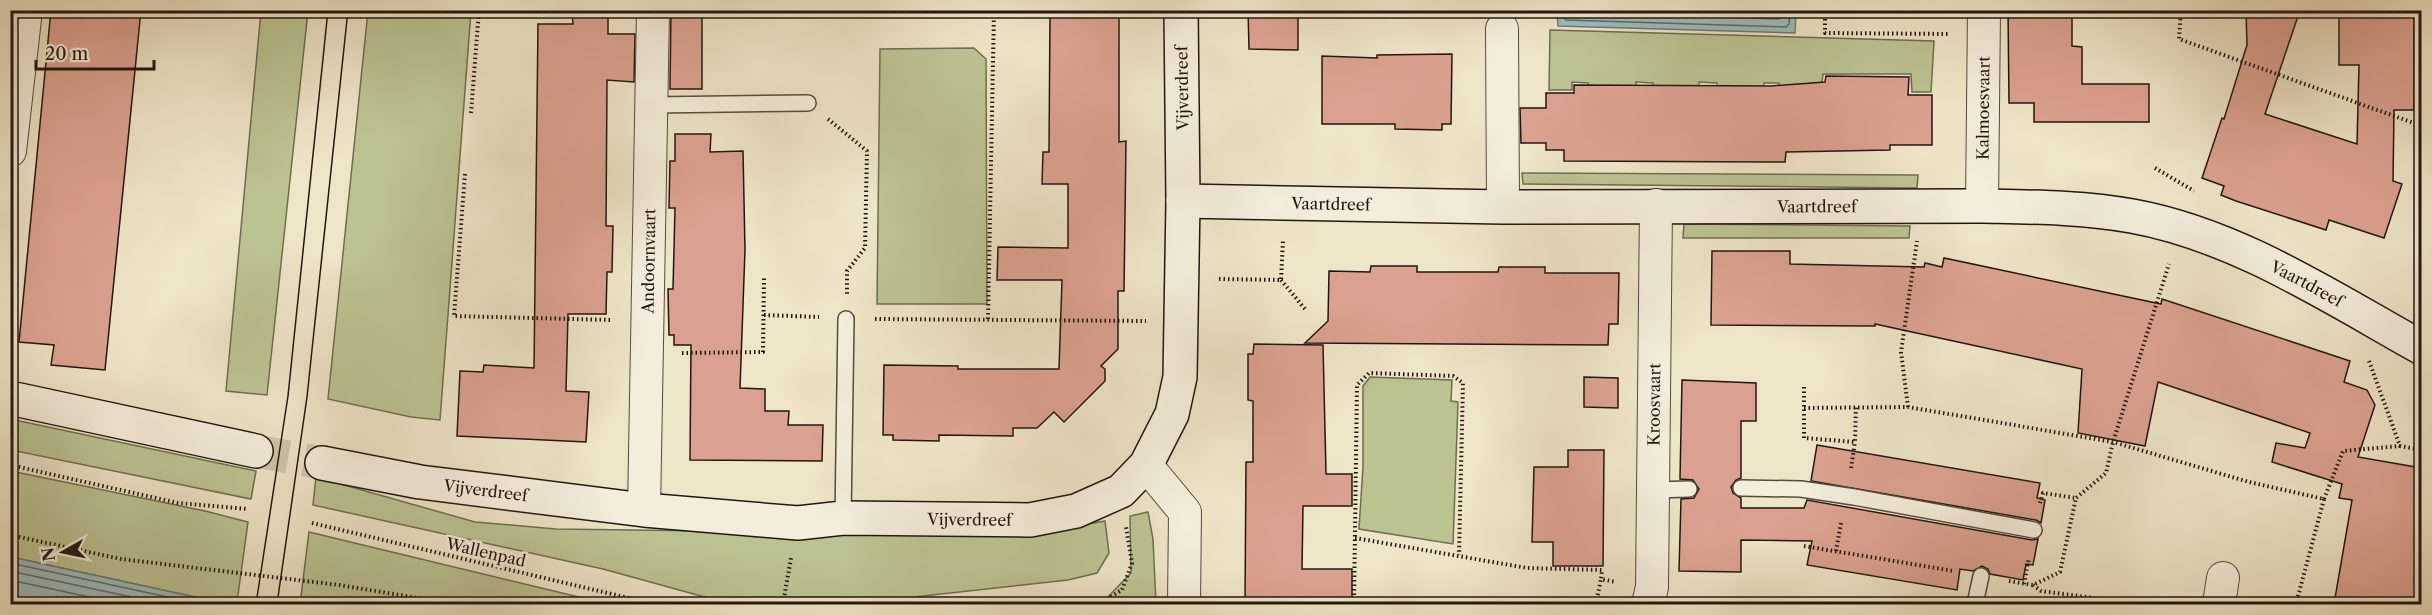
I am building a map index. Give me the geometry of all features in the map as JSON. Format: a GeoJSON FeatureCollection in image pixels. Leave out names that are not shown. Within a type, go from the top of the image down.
{"type":"FeatureCollection","features":[{"type":"Feature","properties":{"kind":"street"},"geometry":{"type":"LineString","coordinates":[[10,151],[12,115],[26,10]]}},
{"type":"Feature","properties":{"kind":"street","name":"Andoornvaart"},"geometry":{"type":"LineString","coordinates":[[644,510],[653,10]]}},
{"type":"Feature","properties":{"kind":"street","name":"Vijverdreef"},"geometry":{"type":"LineString","coordinates":[[322,463],[420,482],[644,510],[798,523],[843,518],[1030,520],[1076,511],[1121,491],[1146,465],[1172,414],[1180,377],[1183,321],[1183,201],[1180,10]]}},
{"type":"Feature","properties":{"kind":"street","name":"Kalmoesvaart"},"geometry":{"type":"LineString","coordinates":[[1982,206],[1984,22]]}},
{"type":"Feature","properties":{"kind":"street"},"geometry":{"type":"LineString","coordinates":[[1502,29],[1503,207]]}},
{"type":"Feature","properties":{"kind":"street","name":"Vaartdreef"},"geometry":{"type":"LineString","coordinates":[[1183,201],[1503,207],[1982,206],[2053,208],[2132,216],[2181,228],[2279,267],[2378,324],[2420,344]]}},
{"type":"Feature","properties":{"kind":"street","name":"Kroosvaart"},"geometry":{"type":"LineString","coordinates":[[1650,596],[1656,206]]}},
{"type":"Feature","properties":{"kind":"street"},"geometry":{"type":"LineString","coordinates":[[10,398],[256,451]]}},
{"type":"Feature","properties":{"kind":"street"},"geometry":{"type":"LineString","coordinates":[[1146,465],[1185,512],[1184,604]]}},
{"type":"Feature","properties":{"kind":"lane"},"geometry":{"type":"LineString","coordinates":[[652,105],[808,103]]}},
{"type":"Feature","properties":{"kind":"lane"},"geometry":{"type":"LineString","coordinates":[[843,518],[846,319]]}},
{"type":"Feature","properties":{"kind":"lane"},"geometry":{"type":"LineString","coordinates":[[1741,488],[1801,489],[1854,496],[2034,530]]}},
{"type":"Feature","properties":{"kind":"lane"},"geometry":{"type":"LineString","coordinates":[[1653,490],[1689,489]]}},
{"type":"Feature","properties":{"kind":"lane"},"geometry":{"type":"LineString","coordinates":[[1975,604],[1981,576]]}},
{"type":"Feature","properties":{"kind":"path"},"geometry":{"type":"LineString","coordinates":[[471,113],[479,10]]}},
{"type":"Feature","properties":{"kind":"path"},"geometry":{"type":"LineString","coordinates":[[988,319],[994,10]]}},
{"type":"Feature","properties":{"kind":"path"},"geometry":{"type":"LineString","coordinates":[[1406,10],[1476,16],[1502,29]]}},
{"type":"Feature","properties":{"kind":"path"},"geometry":{"type":"LineString","coordinates":[[1825,10],[1825,33],[1984,22]]}},
{"type":"Feature","properties":{"kind":"path"},"geometry":{"type":"LineString","coordinates":[[2181,10],[2180,39],[2421,126]]}},
{"type":"Feature","properties":{"kind":"path"},"geometry":{"type":"LineString","coordinates":[[808,103],[867,151],[865,248],[847,271],[846,319]]}},
{"type":"Feature","properties":{"kind":"path"},"geometry":{"type":"LineString","coordinates":[[2113,442],[2194,191],[2155,168]]}},
{"type":"Feature","properties":{"kind":"path"},"geometry":{"type":"LineString","coordinates":[[465,174],[454,316],[648,321]]}},
{"type":"Feature","properties":{"kind":"path"},"geometry":{"type":"LineString","coordinates":[[1284,203],[1281,280],[1305,309]]}},
{"type":"Feature","properties":{"kind":"path"},"geometry":{"type":"LineString","coordinates":[[1908,407],[1900,352],[1923,206]]}},
{"type":"Feature","properties":{"kind":"path"},"geometry":{"type":"LineString","coordinates":[[647,353],[763,352],[764,278]]}},
{"type":"Feature","properties":{"kind":"path"},"geometry":{"type":"LineString","coordinates":[[1182,278],[1281,280]]}},
{"type":"Feature","properties":{"kind":"path"},"geometry":{"type":"LineString","coordinates":[[764,315],[846,319],[1183,321]]}},
{"type":"Feature","properties":{"kind":"path"},"geometry":{"type":"LineString","coordinates":[[2378,324],[2365,351],[2400,446]]}},
{"type":"Feature","properties":{"kind":"path"},"geometry":{"type":"LineString","coordinates":[[1354,604],[1357,385],[1369,373],[1453,376],[1463,383],[1459,555]]}},
{"type":"Feature","properties":{"kind":"path"},"geometry":{"type":"LineString","coordinates":[[1804,387],[1804,438],[1855,442],[1856,406]]}},
{"type":"Feature","properties":{"kind":"path"},"geometry":{"type":"LineString","coordinates":[[1804,408],[1908,407],[2113,442],[2249,482],[2324,499]]}},
{"type":"Feature","properties":{"kind":"path"},"geometry":{"type":"LineString","coordinates":[[2296,604],[2324,499],[2343,451],[2400,446],[2421,450]]}},
{"type":"Feature","properties":{"kind":"path"},"geometry":{"type":"LineString","coordinates":[[10,465],[178,503],[248,509]]}},
{"type":"Feature","properties":{"kind":"path"},"geometry":{"type":"LineString","coordinates":[[1081,604],[1101,604],[1122,590],[1132,563],[1121,491]]}},
{"type":"Feature","properties":{"kind":"path"},"geometry":{"type":"LineString","coordinates":[[2043,493],[2076,498]]}},
{"type":"Feature","properties":{"kind":"path","name":"Wallenpad"},"geometry":{"type":"LineString","coordinates":[[312,523],[654,604]]}},
{"type":"Feature","properties":{"kind":"path"},"geometry":{"type":"LineString","coordinates":[[783,604],[798,523]]}},
{"type":"Feature","properties":{"kind":"path"},"geometry":{"type":"LineString","coordinates":[[10,535],[121,559],[339,585],[454,604]]}},
{"type":"Feature","properties":{"kind":"path"},"geometry":{"type":"LineString","coordinates":[[1355,538],[1527,568],[1602,570],[1596,604]]}},
{"type":"Feature","properties":{"kind":"path"},"geometry":{"type":"LineString","coordinates":[[1601,579],[1650,596]]}},
{"type":"Feature","properties":{"kind":"path"},"geometry":{"type":"LineString","coordinates":[[2033,585],[2041,591],[2139,604]]}},
{"type":"Feature","properties":{"kind":"green space"},"geometry":{"type":"Polygon","coordinates":[[[261,11],[308,11],[267,395],[226,391],[261,11]]]}},
{"type":"Feature","properties":{"kind":"green space"},"geometry":{"type":"Polygon","coordinates":[[[368,11],[471,11],[440,420],[411,417],[328,399],[368,11]]]}},
{"type":"Feature","properties":{"kind":"green space"},"geometry":{"type":"Polygon","coordinates":[[[1550,30],[1934,41],[1931,92],[1912,92],[1911,74],[1823,74],[1821,91],[1778,92],[1779,83],[1764,83],[1763,90],[1717,90],[1717,83],[1699,82],[1698,91],[1653,92],[1653,83],[1636,82],[1636,90],[1588,90],[1588,83],[1572,82],[1572,90],[1549,90],[1550,30]]]}},
{"type":"Feature","properties":{"kind":"green space"},"geometry":{"type":"Polygon","coordinates":[[[974,48],[986,59],[987,304],[877,304],[880,49],[974,48]]]}},
{"type":"Feature","properties":{"kind":"green space"},"geometry":{"type":"Polygon","coordinates":[[[1522,173],[1918,175],[1917,188],[1523,184],[1522,173]]]}},
{"type":"Feature","properties":{"kind":"green space"},"geometry":{"type":"Polygon","coordinates":[[[1684,224],[1910,226],[1909,238],[1683,238],[1684,224]]]}},
{"type":"Feature","properties":{"kind":"green space"},"geometry":{"type":"Polygon","coordinates":[[[1370,377],[1452,380],[1451,401],[1458,402],[1453,544],[1359,529],[1363,467],[1363,386],[1370,377]]]}},
{"type":"Feature","properties":{"kind":"green space"},"geometry":{"type":"Polygon","coordinates":[[[10,419],[256,471],[251,499],[11,450],[10,419]]]}},
{"type":"Feature","properties":{"kind":"green space"},"geometry":{"type":"Polygon","coordinates":[[[11,471],[248,522],[237,602],[204,599],[11,557],[11,471]]]}},
{"type":"Feature","properties":{"kind":"green space"},"geometry":{"type":"Polygon","coordinates":[[[316,477],[475,522],[556,529],[1026,535],[1105,521],[1109,553],[1097,573],[1068,580],[851,604],[730,604],[603,569],[313,505],[316,477]]]}},
{"type":"Feature","properties":{"kind":"green space"},"geometry":{"type":"Polygon","coordinates":[[[1148,512],[1153,539],[1156,604],[1101,604],[1131,573],[1130,516],[1148,512]]]}},
{"type":"Feature","properties":{"kind":"green space"},"geometry":{"type":"Polygon","coordinates":[[[309,532],[608,604],[300,604],[309,532]]]}},
{"type":"Feature","properties":{"kind":"water"},"geometry":{"type":"Polygon","coordinates":[[[1557,11],[1796,11],[1795,33],[1558,26],[1557,11]]]}},
{"type":"Feature","properties":{"kind":"water"},"geometry":{"type":"Polygon","coordinates":[[[11,557],[204,599],[255,604],[11,604],[11,557]]]}},
{"type":"Feature","properties":{"kind":"building"},"geometry":{"type":"Polygon","coordinates":[[[51,10],[141,10],[105,370],[51,365],[54,345],[19,342],[51,10]]]}},
{"type":"Feature","properties":{"kind":"building"},"geometry":{"type":"Polygon","coordinates":[[[572,10],[608,10],[608,34],[635,34],[634,82],[607,80],[606,226],[613,226],[612,272],[607,272],[606,314],[568,314],[566,391],[589,392],[586,442],[457,436],[460,371],[483,372],[484,365],[534,368],[538,24],[573,24],[572,10]]]}},
{"type":"Feature","properties":{"kind":"building"},"geometry":{"type":"Polygon","coordinates":[[[671,10],[702,10],[702,89],[670,89],[671,10]]]}},
{"type":"Feature","properties":{"kind":"building"},"geometry":{"type":"Polygon","coordinates":[[[1070,10],[1119,10],[1119,142],[1126,141],[1124,291],[1118,291],[1118,349],[1101,366],[1105,369],[1105,381],[1064,422],[1054,412],[1037,428],[1013,428],[1013,436],[939,435],[939,441],[893,440],[893,435],[883,435],[884,365],[958,366],[958,369],[1059,369],[1062,280],[997,280],[998,247],[1068,248],[1068,184],[1042,184],[1043,152],[1049,152],[1050,14],[1070,14],[1070,10]]]}},
{"type":"Feature","properties":{"kind":"building"},"geometry":{"type":"Polygon","coordinates":[[[1248,10],[1298,10],[1298,50],[1249,49],[1248,10]]]}},
{"type":"Feature","properties":{"kind":"building"},"geometry":{"type":"Polygon","coordinates":[[[2008,10],[2072,10],[2072,46],[2082,47],[2082,84],[2149,84],[2149,122],[2034,122],[2034,103],[2009,103],[2008,10]]]}},
{"type":"Feature","properties":{"kind":"building"},"geometry":{"type":"Polygon","coordinates":[[[2246,10],[2300,10],[2265,114],[2357,144],[2359,65],[2339,65],[2339,10],[2414,10],[2414,110],[2394,110],[2393,181],[2402,184],[2384,238],[2329,220],[2326,230],[2236,201],[2221,195],[2224,186],[2202,178],[2222,118],[2224,119],[2247,45],[2246,10]]]}},
{"type":"Feature","properties":{"kind":"building"},"geometry":{"type":"Polygon","coordinates":[[[1452,54],[1451,124],[1442,124],[1442,130],[1395,129],[1395,124],[1322,124],[1322,56],[1377,58],[1377,55],[1452,54]]]}},
{"type":"Feature","properties":{"kind":"building"},"geometry":{"type":"Polygon","coordinates":[[[1826,76],[1909,77],[1908,95],[1932,95],[1932,145],[1890,145],[1890,150],[1786,152],[1785,162],[1564,161],[1564,150],[1546,150],[1546,143],[1521,143],[1520,108],[1546,108],[1546,93],[1574,93],[1574,85],[1771,86],[1825,82],[1826,76]]]}},
{"type":"Feature","properties":{"kind":"building"},"geometry":{"type":"Polygon","coordinates":[[[675,134],[711,134],[710,152],[743,151],[745,250],[740,388],[765,389],[765,411],[789,411],[788,425],[823,425],[822,461],[690,460],[691,345],[674,345],[674,335],[669,335],[668,289],[673,289],[675,208],[669,208],[670,161],[675,161],[675,134]]]}},
{"type":"Feature","properties":{"kind":"building"},"geometry":{"type":"Polygon","coordinates":[[[1712,251],[1790,251],[1790,264],[1924,267],[1925,263],[1942,267],[1944,258],[2161,304],[2162,299],[2350,361],[2344,382],[2367,390],[2375,405],[2358,457],[2421,468],[2421,604],[2334,604],[2352,500],[2339,498],[2342,484],[2272,462],[2276,443],[2305,448],[2310,433],[2158,382],[2145,446],[2078,433],[2082,369],[1875,324],[1875,326],[1711,325],[1712,251]]]}},
{"type":"Feature","properties":{"kind":"building"},"geometry":{"type":"Polygon","coordinates":[[[1371,266],[1417,266],[1417,272],[1498,272],[1499,267],[1545,267],[1545,273],[1619,273],[1618,324],[1609,324],[1608,345],[1305,343],[1328,321],[1329,271],[1370,272],[1371,266]]]}},
{"type":"Feature","properties":{"kind":"building"},"geometry":{"type":"Polygon","coordinates":[[[1254,344],[1323,345],[1326,474],[1352,474],[1352,506],[1303,506],[1302,569],[1352,569],[1352,604],[1245,604],[1246,462],[1253,462],[1253,401],[1248,400],[1248,354],[1253,354],[1254,344]]]}},
{"type":"Feature","properties":{"kind":"building"},"geometry":{"type":"Polygon","coordinates":[[[1584,377],[1618,378],[1618,408],[1584,407],[1584,377]]]}},
{"type":"Feature","properties":{"kind":"building"},"geometry":{"type":"Polygon","coordinates":[[[1682,380],[1756,383],[1756,421],[1741,421],[1741,478],[1736,480],[1731,487],[1733,493],[1741,498],[1741,508],[1804,508],[1807,500],[2032,540],[2038,539],[2033,565],[2026,564],[2023,580],[1990,574],[1988,569],[1982,566],[1973,571],[1960,569],[1957,590],[1807,565],[1812,541],[1741,540],[1741,572],[1679,571],[1681,499],[1694,498],[1699,489],[1693,480],[1680,479],[1682,380]]]}},
{"type":"Feature","properties":{"kind":"building"},"geometry":{"type":"Polygon","coordinates":[[[1817,445],[2040,483],[2037,498],[2045,500],[2041,523],[2036,520],[1811,481],[1817,445]]]}},
{"type":"Feature","properties":{"kind":"building"},"geometry":{"type":"Polygon","coordinates":[[[1568,450],[1604,450],[1603,566],[1553,566],[1553,542],[1532,542],[1534,467],[1568,467],[1568,450]]]}},
{"type":"Feature","properties":{"kind":"tunnel"},"geometry":{"type":"LineString","coordinates":[[256,451],[322,463]]}},
{"type":"Feature","properties":{"kind":"tram line"},"geometry":{"type":"LineString","coordinates":[[256,604],[288,396],[328,10]]}},
{"type":"Feature","properties":{"kind":"tram line"},"geometry":{"type":"LineString","coordinates":[[277,604],[307,397],[348,10]]}}]}
